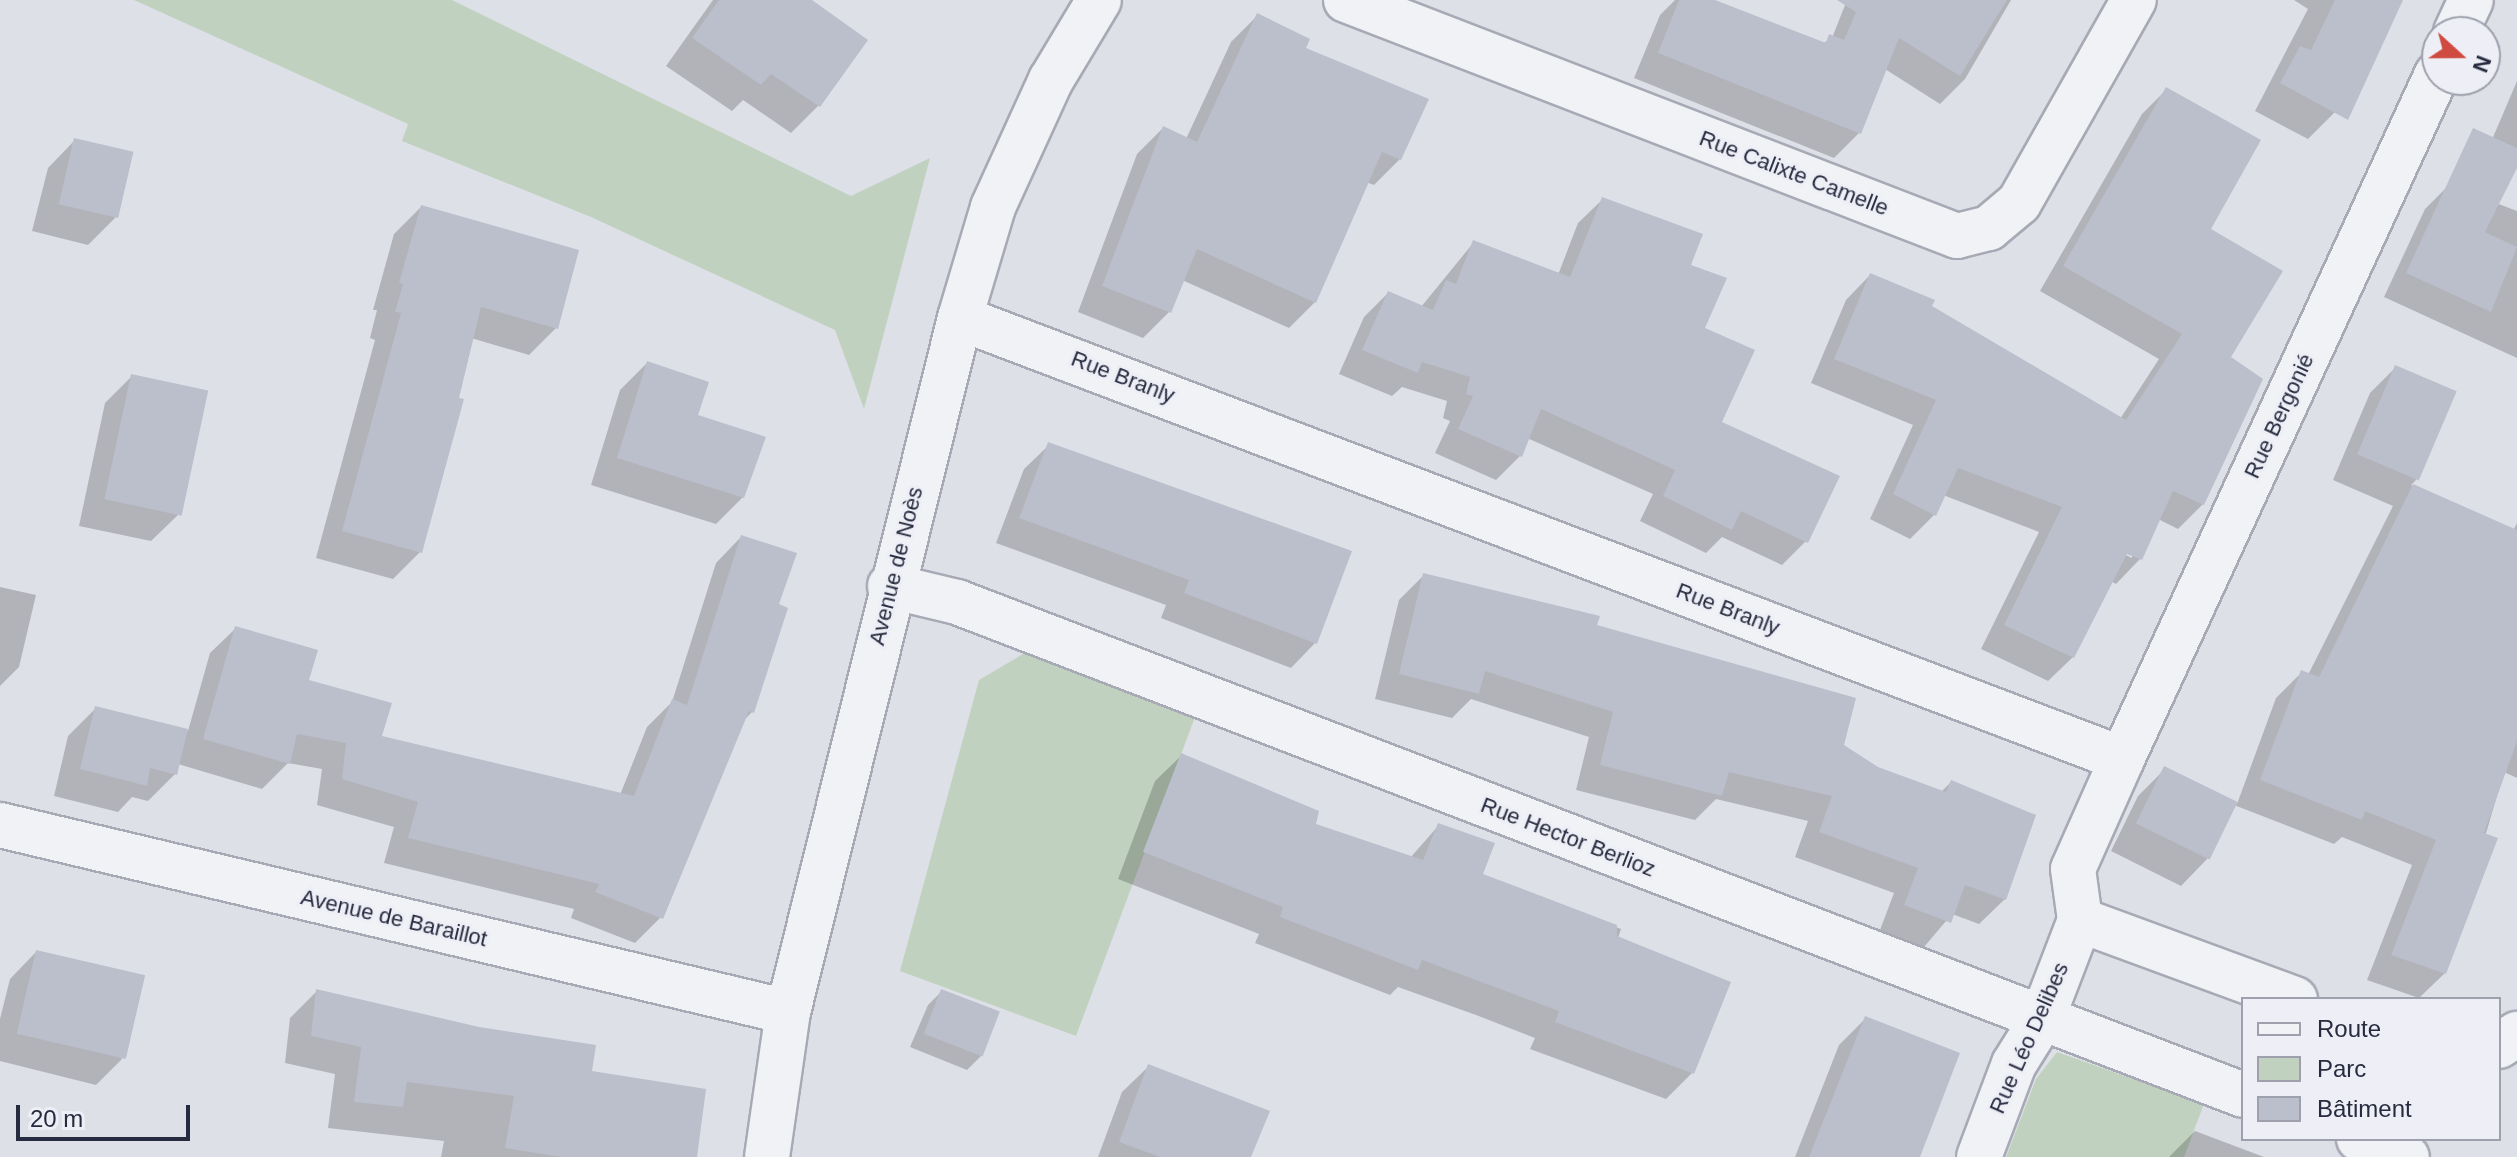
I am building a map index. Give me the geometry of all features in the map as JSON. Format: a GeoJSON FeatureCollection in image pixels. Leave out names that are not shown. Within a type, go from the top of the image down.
{"type":"FeatureCollection","features":[{"type":"Feature","properties":{"kind":"street","name":"Avenue de Noès"},"geometry":{"type":"LineString","coordinates":[[767,1157],[788,1012],[890,586],[960,318],[993,207],[1051,80],[1099,0]]}},
{"type":"Feature","properties":{"kind":"street","name":"Rue Calixte Camelle"},"geometry":{"type":"LineString","coordinates":[[1346,0],[1957,236],[1989,228],[2019,203],[2134,0]]}},
{"type":"Feature","properties":{"kind":"street","name":"Rue Bergonié"},"geometry":{"type":"LineString","coordinates":[[2122,759],[2427,96]]}},
{"type":"Feature","properties":{"kind":"street","name":"Rue Branly"},"geometry":{"type":"LineString","coordinates":[[960,318],[2122,759]]}},
{"type":"Feature","properties":{"kind":"street","name":"Rue Hector Berlioz"},"geometry":{"type":"LineString","coordinates":[[890,586],[957,602],[2241,1094]]}},
{"type":"Feature","properties":{"kind":"street"},"geometry":{"type":"LineString","coordinates":[[2122,759],[2073,869],[2080,920],[2290,997]]}},
{"type":"Feature","properties":{"kind":"street","name":"Avenue de Baraillot"},"geometry":{"type":"LineString","coordinates":[[0,825],[788,1012]]}},
{"type":"Feature","properties":{"kind":"street","name":"Rue Léo Delibes"},"geometry":{"type":"LineString","coordinates":[[1979,1157],[2014,1064],[2042,1019],[2080,920]]}},
{"type":"Feature","properties":{"kind":"street"},"geometry":{"type":"LineString","coordinates":[[2364,1141],[2407,1157]]}},
{"type":"Feature","properties":{"kind":"green space"},"geometry":{"type":"Polygon","coordinates":[[[134,0],[452,0],[851,196],[930,158],[864,409],[835,330],[591,217],[402,141],[408,124],[134,0]]]}},
{"type":"Feature","properties":{"kind":"green space"},"geometry":{"type":"Polygon","coordinates":[[[1028,651],[1195,717],[1076,1036],[900,971],[979,680],[1028,651]]]}},
{"type":"Feature","properties":{"kind":"green space"},"geometry":{"type":"Polygon","coordinates":[[[2057,1052],[2204,1104],[2184,1157],[2006,1157],[2036,1079],[2057,1052]]]}},
{"type":"Feature","properties":{"kind":"building"},"geometry":{"type":"Polygon","coordinates":[[[719,0],[812,0],[868,40],[820,107],[771,74],[761,85],[692,38],[719,0]]]}},
{"type":"Feature","properties":{"kind":"building"},"geometry":{"type":"Polygon","coordinates":[[[1679,0],[1715,0],[1826,43],[1829,34],[1844,40],[1856,12],[1837,0],[2007,0],[1960,76],[1899,38],[1861,134],[1658,53],[1679,0]]]}},
{"type":"Feature","properties":{"kind":"building"},"geometry":{"type":"Polygon","coordinates":[[[2335,0],[2403,0],[2348,120],[2280,83],[2300,46],[2311,50],[2335,0]]]}},
{"type":"Feature","properties":{"kind":"building"},"geometry":{"type":"Polygon","coordinates":[[[1257,13],[1310,39],[1306,48],[1429,99],[1401,160],[1382,152],[1316,303],[1197,249],[1171,313],[1102,286],[1163,126],[1197,142],[1257,13]]]}},
{"type":"Feature","properties":{"kind":"building"},"geometry":{"type":"Polygon","coordinates":[[[2166,87],[2261,140],[2211,229],[2283,271],[2231,357],[2263,379],[2204,505],[2173,491],[2142,560],[2127,554],[2074,658],[2004,625],[2062,507],[1958,468],[1936,516],[1893,494],[1936,400],[1834,359],[1870,273],[1935,300],[1932,306],[2126,420],[2182,334],[2063,266],[2166,87]]]}},
{"type":"Feature","properties":{"kind":"building"},"geometry":{"type":"Polygon","coordinates":[[[2473,128],[2517,148],[2517,168],[2485,232],[2517,247],[2491,312],[2406,273],[2473,128]]]}},
{"type":"Feature","properties":{"kind":"building"},"geometry":{"type":"Polygon","coordinates":[[[74,138],[133,152],[118,218],[59,204],[74,138]]]}},
{"type":"Feature","properties":{"kind":"building"},"geometry":{"type":"Polygon","coordinates":[[[1602,197],[1703,234],[1691,265],[1727,278],[1705,328],[1755,350],[1722,422],[1840,476],[1808,543],[1741,511],[1732,530],[1663,496],[1675,470],[1541,409],[1522,457],[1458,429],[1473,396],[1466,394],[1470,377],[1422,362],[1418,373],[1362,350],[1388,291],[1433,310],[1446,280],[1456,284],[1473,240],[1570,277],[1602,197]]]}},
{"type":"Feature","properties":{"kind":"building"},"geometry":{"type":"Polygon","coordinates":[[[421,205],[579,250],[558,329],[481,307],[459,398],[464,399],[422,553],[342,531],[401,313],[395,312],[403,284],[399,283],[421,205]]]}},
{"type":"Feature","properties":{"kind":"building"},"geometry":{"type":"Polygon","coordinates":[[[647,361],[709,382],[698,415],[766,437],[744,498],[617,458],[647,361]]]}},
{"type":"Feature","properties":{"kind":"building"},"geometry":{"type":"Polygon","coordinates":[[[2395,365],[2457,391],[2419,480],[2357,454],[2395,365]]]}},
{"type":"Feature","properties":{"kind":"building"},"geometry":{"type":"Polygon","coordinates":[[[131,374],[208,390],[182,516],[104,499],[131,374]]]}},
{"type":"Feature","properties":{"kind":"building"},"geometry":{"type":"Polygon","coordinates":[[[1048,442],[1352,551],[1317,644],[1184,593],[1189,580],[1019,518],[1048,442]]]}},
{"type":"Feature","properties":{"kind":"building"},"geometry":{"type":"Polygon","coordinates":[[[2413,484],[2517,530],[2517,741],[2484,833],[2498,838],[2446,974],[2391,955],[2436,840],[2365,811],[2362,820],[2260,780],[2301,670],[2319,677],[2413,484]]]}},
{"type":"Feature","properties":{"kind":"building"},"geometry":{"type":"Polygon","coordinates":[[[741,535],[797,553],[779,604],[788,608],[754,713],[749,711],[663,919],[595,892],[599,884],[408,838],[418,802],[342,779],[346,743],[297,734],[290,764],[203,739],[235,626],[318,650],[309,680],[392,703],[382,736],[634,796],[672,699],[687,705],[741,535]]]}},
{"type":"Feature","properties":{"kind":"building"},"geometry":{"type":"Polygon","coordinates":[[[1423,573],[1600,616],[1597,625],[1856,698],[1844,745],[1878,767],[1946,792],[1951,780],[2036,815],[2006,900],[1965,885],[1951,923],[1904,905],[1918,868],[1819,832],[1832,796],[1729,772],[1722,796],[1600,765],[1613,712],[1485,671],[1479,694],[1399,674],[1423,573]]]}},
{"type":"Feature","properties":{"kind":"building"},"geometry":{"type":"Polygon","coordinates":[[[95,706],[188,729],[177,775],[150,768],[147,786],[80,769],[95,706]]]}},
{"type":"Feature","properties":{"kind":"building"},"geometry":{"type":"Polygon","coordinates":[[[1181,753],[1319,811],[1316,824],[1423,860],[1438,823],[1495,843],[1483,874],[1617,925],[1617,936],[1731,982],[1694,1074],[1555,1022],[1559,1011],[1422,960],[1418,970],[1280,917],[1283,907],[1143,852],[1181,753]]]}},
{"type":"Feature","properties":{"kind":"building"},"geometry":{"type":"Polygon","coordinates":[[[2164,766],[2238,802],[2210,859],[2136,824],[2164,766]]]}},
{"type":"Feature","properties":{"kind":"building"},"geometry":{"type":"Polygon","coordinates":[[[36,950],[145,975],[126,1059],[17,1034],[36,950]]]}},
{"type":"Feature","properties":{"kind":"building"},"geometry":{"type":"Polygon","coordinates":[[[316,989],[479,1027],[596,1045],[592,1071],[706,1089],[697,1157],[561,1157],[505,1148],[514,1096],[407,1082],[403,1107],[354,1102],[361,1047],[311,1036],[316,989]]]}},
{"type":"Feature","properties":{"kind":"building"},"geometry":{"type":"Polygon","coordinates":[[[941,989],[1000,1012],[983,1056],[924,1034],[941,989]]]}},
{"type":"Feature","properties":{"kind":"building"},"geometry":{"type":"Polygon","coordinates":[[[1865,1016],[1960,1053],[1920,1157],[1809,1157],[1865,1016]]]}},
{"type":"Feature","properties":{"kind":"building"},"geometry":{"type":"Polygon","coordinates":[[[1148,1064],[1270,1111],[1251,1157],[1160,1157],[1119,1142],[1148,1064]]]}}]}
